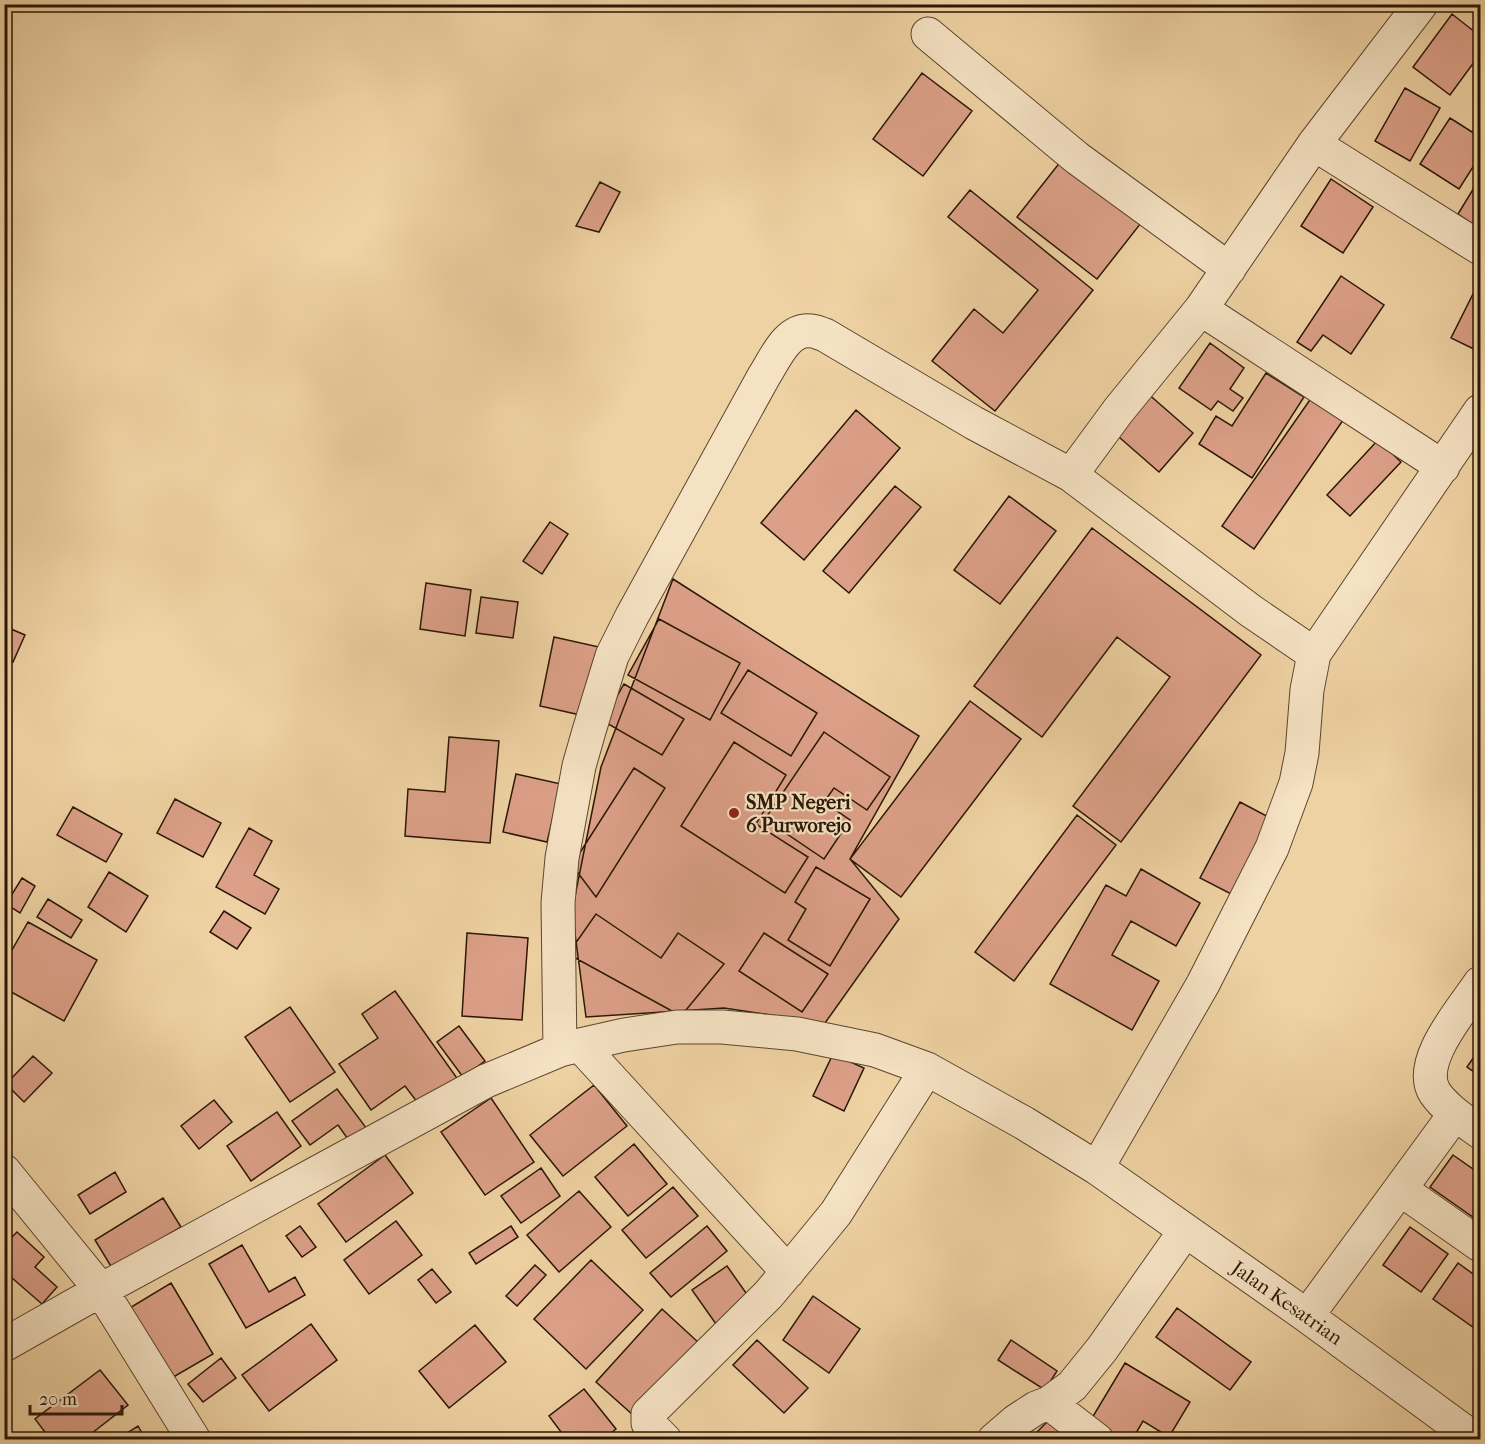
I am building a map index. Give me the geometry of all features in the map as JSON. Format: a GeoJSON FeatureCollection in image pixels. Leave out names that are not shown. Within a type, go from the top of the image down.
{"type":"FeatureCollection","features":[{"type":"Feature","properties":{"kind":"street"},"geometry":{"type":"LineString","coordinates":[[1071,475],[1118,411],[1200,309],[1314,144],[1421,4]]}},
{"type":"Feature","properties":{"kind":"street"},"geometry":{"type":"LineString","coordinates":[[928,34],[1077,158],[1229,269]]}},
{"type":"Feature","properties":{"kind":"street"},"geometry":{"type":"LineString","coordinates":[[1314,144],[1480,248]]}},
{"type":"Feature","properties":{"kind":"street"},"geometry":{"type":"LineString","coordinates":[[1200,309],[1443,467]]}},
{"type":"Feature","properties":{"kind":"street"},"geometry":{"type":"LineString","coordinates":[[788,1272],[570,1047],[558,903],[562,858],[579,766],[612,656],[764,376],[787,340],[797,333],[811,331],[825,335],[974,423],[1071,475],[1251,611],[1314,654]]}},
{"type":"Feature","properties":{"kind":"street"},"geometry":{"type":"LineString","coordinates":[[1097,1168],[1203,984],[1272,848],[1296,783],[1302,753],[1307,690],[1314,654],[1480,411]]}},
{"type":"Feature","properties":{"kind":"street"},"geometry":{"type":"LineString","coordinates":[[1307,1316],[1400,1189],[1468,1123],[1434,1091],[1431,1072],[1435,1050],[1480,983]]}},
{"type":"Feature","properties":{"kind":"street","name":"Jalan Kesatrian"},"geometry":{"type":"LineString","coordinates":[[4,1346],[101,1290],[486,1081],[570,1047],[624,1035],[677,1027],[722,1027],[797,1034],[875,1050],[927,1069],[1024,1123],[1097,1168],[1307,1316],[1466,1436]]}},
{"type":"Feature","properties":{"kind":"street"},"geometry":{"type":"LineString","coordinates":[[665,1440],[648,1423],[648,1414],[768,1295],[836,1213],[927,1069]]}},
{"type":"Feature","properties":{"kind":"street"},"geometry":{"type":"LineString","coordinates":[[4,1171],[101,1290],[194,1440]]}},
{"type":"Feature","properties":{"kind":"street"},"geometry":{"type":"LineString","coordinates":[[1400,1189],[1480,1245]]}},
{"type":"Feature","properties":{"kind":"street"},"geometry":{"type":"LineString","coordinates":[[994,1440],[1036,1408],[1049,1403],[1072,1386],[1097,1356],[1185,1231]]}},
{"type":"Feature","properties":{"kind":"street"},"geometry":{"type":"LineString","coordinates":[[1049,1403],[1097,1440]]}},
{"type":"Feature","properties":{"kind":"building"},"geometry":{"type":"Polygon","coordinates":[[[1452,14],[1480,36],[1480,54],[1450,95],[1413,67],[1452,14]]]}},
{"type":"Feature","properties":{"kind":"building"},"geometry":{"type":"Polygon","coordinates":[[[922,73],[972,111],[923,176],[873,139],[922,73]]]}},
{"type":"Feature","properties":{"kind":"building"},"geometry":{"type":"Polygon","coordinates":[[[1405,88],[1440,108],[1410,161],[1375,141],[1405,88]]]}},
{"type":"Feature","properties":{"kind":"building"},"geometry":{"type":"Polygon","coordinates":[[[1450,118],[1480,137],[1480,156],[1459,189],[1420,164],[1450,118]]]}},
{"type":"Feature","properties":{"kind":"building"},"geometry":{"type":"Polygon","coordinates":[[[1061,161],[1141,223],[1097,279],[1017,217],[1061,161]]]}},
{"type":"Feature","properties":{"kind":"building"},"geometry":{"type":"Polygon","coordinates":[[[1480,178],[1480,229],[1458,214],[1480,178]]]}},
{"type":"Feature","properties":{"kind":"building"},"geometry":{"type":"Polygon","coordinates":[[[1331,179],[1373,207],[1343,253],[1301,226],[1331,179]]]}},
{"type":"Feature","properties":{"kind":"building"},"geometry":{"type":"Polygon","coordinates":[[[600,182],[620,192],[599,232],[576,226],[600,182]]]}},
{"type":"Feature","properties":{"kind":"building"},"geometry":{"type":"Polygon","coordinates":[[[970,190],[1093,290],[995,411],[932,361],[974,309],[1003,333],[1038,290],[948,217],[970,190]]]}},
{"type":"Feature","properties":{"kind":"building"},"geometry":{"type":"Polygon","coordinates":[[[1341,276],[1384,305],[1351,354],[1323,335],[1311,351],[1297,342],[1341,276]]]}},
{"type":"Feature","properties":{"kind":"building"},"geometry":{"type":"Polygon","coordinates":[[[1480,282],[1480,352],[1451,338],[1480,282]]]}},
{"type":"Feature","properties":{"kind":"building"},"geometry":{"type":"Polygon","coordinates":[[[1210,343],[1244,368],[1230,389],[1243,398],[1233,411],[1218,401],[1211,410],[1179,388],[1210,343]]]}},
{"type":"Feature","properties":{"kind":"building"},"geometry":{"type":"Polygon","coordinates":[[[1266,373],[1304,397],[1252,478],[1199,444],[1216,416],[1232,426],[1266,373]]]}},
{"type":"Feature","properties":{"kind":"building"},"geometry":{"type":"Polygon","coordinates":[[[1146,392],[1193,433],[1159,472],[1112,431],[1146,392]]]}},
{"type":"Feature","properties":{"kind":"building"},"geometry":{"type":"Polygon","coordinates":[[[1314,394],[1346,416],[1254,549],[1222,526],[1314,394]]]}},
{"type":"Feature","properties":{"kind":"building"},"geometry":{"type":"Polygon","coordinates":[[[856,410],[900,448],[804,560],[761,523],[856,410]]]}},
{"type":"Feature","properties":{"kind":"building"},"geometry":{"type":"Polygon","coordinates":[[[1378,440],[1401,462],[1350,516],[1327,495],[1378,440]]]}},
{"type":"Feature","properties":{"kind":"building"},"geometry":{"type":"Polygon","coordinates":[[[895,486],[921,507],[849,593],[823,571],[895,486]]]}},
{"type":"Feature","properties":{"kind":"building"},"geometry":{"type":"Polygon","coordinates":[[[1009,496],[1056,531],[1000,604],[954,570],[1009,496]]]}},
{"type":"Feature","properties":{"kind":"building"},"geometry":{"type":"Polygon","coordinates":[[[550,522],[568,534],[542,574],[523,561],[550,522]]]}},
{"type":"Feature","properties":{"kind":"building"},"geometry":{"type":"Polygon","coordinates":[[[1092,528],[1261,655],[1121,842],[1073,806],[1170,677],[1117,637],[1042,737],[974,686],[1092,528]]]}},
{"type":"Feature","properties":{"kind":"building","name":"SMP Negeri 6 Purworejo"},"geometry":{"type":"Polygon","coordinates":[[[673,579],[919,736],[850,859],[899,919],[825,1023],[724,1008],[586,1017],[572,911],[601,767],[673,579]]]}},
{"type":"Feature","properties":{"kind":"building"},"geometry":{"type":"Polygon","coordinates":[[[426,583],[471,590],[465,636],[420,629],[426,583]]]}},
{"type":"Feature","properties":{"kind":"building"},"geometry":{"type":"Polygon","coordinates":[[[481,597],[518,602],[513,638],[476,633],[481,597]]]}},
{"type":"Feature","properties":{"kind":"building"},"geometry":{"type":"Polygon","coordinates":[[[659,619],[740,663],[710,720],[628,675],[659,619]]]}},
{"type":"Feature","properties":{"kind":"building"},"geometry":{"type":"Polygon","coordinates":[[[4,626],[25,635],[13,662],[4,659],[4,626]]]}},
{"type":"Feature","properties":{"kind":"building"},"geometry":{"type":"Polygon","coordinates":[[[554,637],[599,647],[585,716],[540,706],[554,637]]]}},
{"type":"Feature","properties":{"kind":"building"},"geometry":{"type":"Polygon","coordinates":[[[748,670],[817,713],[791,756],[721,713],[748,670]]]}},
{"type":"Feature","properties":{"kind":"building"},"geometry":{"type":"Polygon","coordinates":[[[624,684],[684,719],[662,755],[603,721],[624,684]]]}},
{"type":"Feature","properties":{"kind":"building"},"geometry":{"type":"Polygon","coordinates":[[[970,701],[1021,739],[901,897],[850,859],[970,701]]]}},
{"type":"Feature","properties":{"kind":"building"},"geometry":{"type":"Polygon","coordinates":[[[824,732],[890,777],[867,810],[834,788],[824,802],[850,820],[824,859],[765,819],[824,732]]]}},
{"type":"Feature","properties":{"kind":"building"},"geometry":{"type":"Polygon","coordinates":[[[449,737],[499,741],[490,843],[405,836],[408,789],[445,792],[449,737]]]}},
{"type":"Feature","properties":{"kind":"building"},"geometry":{"type":"Polygon","coordinates":[[[734,742],[786,775],[756,824],[808,857],[785,893],[681,826],[734,742]]]}},
{"type":"Feature","properties":{"kind":"building"},"geometry":{"type":"Polygon","coordinates":[[[634,768],[665,788],[596,897],[572,865],[634,768]]]}},
{"type":"Feature","properties":{"kind":"building"},"geometry":{"type":"Polygon","coordinates":[[[516,774],[561,784],[547,842],[503,832],[516,774]]]}},
{"type":"Feature","properties":{"kind":"building"},"geometry":{"type":"Polygon","coordinates":[[[175,799],[221,823],[203,857],[157,833],[175,799]]]}},
{"type":"Feature","properties":{"kind":"building"},"geometry":{"type":"Polygon","coordinates":[[[1240,802],[1274,820],[1235,896],[1200,878],[1240,802]]]}},
{"type":"Feature","properties":{"kind":"building"},"geometry":{"type":"Polygon","coordinates":[[[73,807],[122,834],[106,862],[57,835],[73,807]]]}},
{"type":"Feature","properties":{"kind":"building"},"geometry":{"type":"Polygon","coordinates":[[[1077,815],[1116,845],[1014,981],[975,952],[1077,815]]]}},
{"type":"Feature","properties":{"kind":"building"},"geometry":{"type":"Polygon","coordinates":[[[249,828],[272,841],[254,875],[279,889],[265,914],[216,887],[249,828]]]}},
{"type":"Feature","properties":{"kind":"building"},"geometry":{"type":"Polygon","coordinates":[[[816,867],[870,899],[830,966],[788,940],[806,909],[795,902],[816,867]]]}},
{"type":"Feature","properties":{"kind":"building"},"geometry":{"type":"Polygon","coordinates":[[[1141,869],[1200,903],[1176,946],[1131,921],[1112,955],[1159,981],[1132,1030],[1050,984],[1106,885],[1126,896],[1141,869]]]}},
{"type":"Feature","properties":{"kind":"building"},"geometry":{"type":"Polygon","coordinates":[[[109,872],[148,896],[126,932],[88,907],[109,872]]]}},
{"type":"Feature","properties":{"kind":"building"},"geometry":{"type":"Polygon","coordinates":[[[22,878],[35,886],[20,913],[6,904],[22,878]]]}},
{"type":"Feature","properties":{"kind":"building"},"geometry":{"type":"Polygon","coordinates":[[[48,899],[82,920],[71,938],[37,917],[48,899]]]}},
{"type":"Feature","properties":{"kind":"building"},"geometry":{"type":"Polygon","coordinates":[[[224,911],[251,928],[237,949],[210,932],[224,911]]]}},
{"type":"Feature","properties":{"kind":"building"},"geometry":{"type":"Polygon","coordinates":[[[596,914],[661,958],[678,933],[724,964],[681,1016],[568,954],[596,914]]]}},
{"type":"Feature","properties":{"kind":"building"},"geometry":{"type":"Polygon","coordinates":[[[28,922],[97,960],[64,1021],[4,988],[4,964],[28,922]]]}},
{"type":"Feature","properties":{"kind":"building"},"geometry":{"type":"Polygon","coordinates":[[[467,933],[528,938],[522,1020],[462,1016],[467,933]]]}},
{"type":"Feature","properties":{"kind":"building"},"geometry":{"type":"Polygon","coordinates":[[[764,933],[828,974],[802,1012],[739,971],[764,933]]]}},
{"type":"Feature","properties":{"kind":"building"},"geometry":{"type":"Polygon","coordinates":[[[395,991],[459,1081],[421,1107],[405,1086],[371,1110],[339,1064],[378,1038],[362,1014],[395,991]]]}},
{"type":"Feature","properties":{"kind":"building"},"geometry":{"type":"Polygon","coordinates":[[[290,1007],[335,1072],[290,1102],[245,1037],[290,1007]]]}},
{"type":"Feature","properties":{"kind":"building"},"geometry":{"type":"Polygon","coordinates":[[[459,1026],[485,1061],[463,1077],[437,1042],[459,1026]]]}},
{"type":"Feature","properties":{"kind":"building"},"geometry":{"type":"Polygon","coordinates":[[[1480,1048],[1480,1076],[1467,1067],[1480,1048]]]}},
{"type":"Feature","properties":{"kind":"building"},"geometry":{"type":"Polygon","coordinates":[[[833,1054],[864,1068],[844,1111],[813,1096],[833,1054]]]}},
{"type":"Feature","properties":{"kind":"building"},"geometry":{"type":"Polygon","coordinates":[[[33,1056],[52,1073],[24,1102],[6,1084],[33,1056]]]}},
{"type":"Feature","properties":{"kind":"building"},"geometry":{"type":"Polygon","coordinates":[[[594,1085],[627,1126],[563,1176],[530,1135],[594,1085]]]}},
{"type":"Feature","properties":{"kind":"building"},"geometry":{"type":"Polygon","coordinates":[[[337,1089],[367,1129],[350,1142],[338,1125],[310,1145],[292,1121],[337,1089]]]}},
{"type":"Feature","properties":{"kind":"building"},"geometry":{"type":"Polygon","coordinates":[[[491,1098],[534,1162],[485,1195],[441,1132],[491,1098]]]}},
{"type":"Feature","properties":{"kind":"building"},"geometry":{"type":"Polygon","coordinates":[[[214,1100],[232,1122],[199,1149],[181,1126],[214,1100]]]}},
{"type":"Feature","properties":{"kind":"building"},"geometry":{"type":"Polygon","coordinates":[[[277,1112],[301,1146],[251,1181],[227,1146],[277,1112]]]}},
{"type":"Feature","properties":{"kind":"building"},"geometry":{"type":"Polygon","coordinates":[[[634,1144],[667,1184],[628,1216],[595,1177],[634,1144]]]}},
{"type":"Feature","properties":{"kind":"building"},"geometry":{"type":"Polygon","coordinates":[[[385,1155],[413,1193],[346,1242],[318,1204],[385,1155]]]}},
{"type":"Feature","properties":{"kind":"building"},"geometry":{"type":"Polygon","coordinates":[[[1453,1155],[1480,1174],[1480,1222],[1430,1187],[1453,1155]]]}},
{"type":"Feature","properties":{"kind":"building"},"geometry":{"type":"Polygon","coordinates":[[[541,1168],[560,1196],[521,1223],[501,1196],[541,1168]]]}},
{"type":"Feature","properties":{"kind":"building"},"geometry":{"type":"Polygon","coordinates":[[[115,1172],[126,1192],[90,1214],[78,1195],[115,1172]]]}},
{"type":"Feature","properties":{"kind":"building"},"geometry":{"type":"Polygon","coordinates":[[[673,1187],[698,1216],[646,1258],[622,1230],[673,1187]]]}},
{"type":"Feature","properties":{"kind":"building"},"geometry":{"type":"Polygon","coordinates":[[[579,1191],[611,1227],[559,1272],[527,1235],[579,1191]]]}},
{"type":"Feature","properties":{"kind":"building"},"geometry":{"type":"Polygon","coordinates":[[[163,1198],[181,1227],[112,1268],[95,1240],[163,1198]]]}},
{"type":"Feature","properties":{"kind":"building"},"geometry":{"type":"Polygon","coordinates":[[[396,1221],[422,1255],[369,1294],[344,1260],[396,1221]]]}},
{"type":"Feature","properties":{"kind":"building"},"geometry":{"type":"Polygon","coordinates":[[[300,1226],[316,1247],[302,1257],[286,1236],[300,1226]]]}},
{"type":"Feature","properties":{"kind":"building"},"geometry":{"type":"Polygon","coordinates":[[[511,1226],[518,1237],[476,1264],[469,1253],[511,1226]]]}},
{"type":"Feature","properties":{"kind":"building"},"geometry":{"type":"Polygon","coordinates":[[[707,1226],[727,1251],[671,1297],[650,1273],[707,1226]]]}},
{"type":"Feature","properties":{"kind":"building"},"geometry":{"type":"Polygon","coordinates":[[[1410,1227],[1448,1254],[1421,1292],[1383,1265],[1410,1227]]]}},
{"type":"Feature","properties":{"kind":"building"},"geometry":{"type":"Polygon","coordinates":[[[17,1232],[44,1257],[35,1267],[57,1287],[42,1304],[4,1271],[4,1245],[17,1232]]]}},
{"type":"Feature","properties":{"kind":"building"},"geometry":{"type":"Polygon","coordinates":[[[242,1245],[269,1292],[295,1277],[305,1295],[246,1328],[209,1264],[242,1245]]]}},
{"type":"Feature","properties":{"kind":"building"},"geometry":{"type":"Polygon","coordinates":[[[591,1260],[643,1310],[586,1369],[534,1319],[591,1260]]]}},
{"type":"Feature","properties":{"kind":"building"},"geometry":{"type":"Polygon","coordinates":[[[1458,1263],[1480,1279],[1480,1332],[1433,1299],[1458,1263]]]}},
{"type":"Feature","properties":{"kind":"building"},"geometry":{"type":"Polygon","coordinates":[[[535,1265],[546,1275],[517,1306],[506,1296],[535,1265]]]}},
{"type":"Feature","properties":{"kind":"building"},"geometry":{"type":"Polygon","coordinates":[[[727,1266],[751,1300],[716,1324],[692,1290],[727,1266]]]}},
{"type":"Feature","properties":{"kind":"building"},"geometry":{"type":"Polygon","coordinates":[[[432,1269],[451,1292],[436,1303],[418,1280],[432,1269]]]}},
{"type":"Feature","properties":{"kind":"building"},"geometry":{"type":"Polygon","coordinates":[[[171,1283],[213,1354],[170,1379],[128,1309],[171,1283]]]}},
{"type":"Feature","properties":{"kind":"building"},"geometry":{"type":"Polygon","coordinates":[[[813,1296],[860,1329],[829,1373],[783,1340],[813,1296]]]}},
{"type":"Feature","properties":{"kind":"building"},"geometry":{"type":"Polygon","coordinates":[[[1177,1308],[1251,1362],[1230,1390],[1156,1337],[1177,1308]]]}},
{"type":"Feature","properties":{"kind":"building"},"geometry":{"type":"Polygon","coordinates":[[[662,1309],[699,1343],[633,1415],[596,1382],[662,1309]]]}},
{"type":"Feature","properties":{"kind":"building"},"geometry":{"type":"Polygon","coordinates":[[[311,1324],[337,1360],[269,1411],[242,1375],[311,1324]]]}},
{"type":"Feature","properties":{"kind":"building"},"geometry":{"type":"Polygon","coordinates":[[[475,1325],[506,1362],[449,1408],[419,1371],[475,1325]]]}},
{"type":"Feature","properties":{"kind":"building"},"geometry":{"type":"Polygon","coordinates":[[[757,1340],[808,1388],[784,1413],[733,1365],[757,1340]]]}},
{"type":"Feature","properties":{"kind":"building"},"geometry":{"type":"Polygon","coordinates":[[[1011,1340],[1057,1371],[1045,1390],[998,1360],[1011,1340]]]}},
{"type":"Feature","properties":{"kind":"building"},"geometry":{"type":"Polygon","coordinates":[[[221,1358],[236,1378],[203,1402],[188,1384],[221,1358]]]}},
{"type":"Feature","properties":{"kind":"building"},"geometry":{"type":"Polygon","coordinates":[[[1125,1363],[1190,1402],[1169,1437],[1143,1421],[1132,1440],[1117,1440],[1089,1423],[1125,1363]]]}},
{"type":"Feature","properties":{"kind":"building"},"geometry":{"type":"Polygon","coordinates":[[[100,1370],[128,1405],[83,1440],[51,1440],[35,1419],[100,1370]]]}},
{"type":"Feature","properties":{"kind":"building"},"geometry":{"type":"Polygon","coordinates":[[[584,1389],[616,1429],[603,1440],[567,1440],[549,1416],[584,1389]]]}},
{"type":"Feature","properties":{"kind":"building"},"geometry":{"type":"Polygon","coordinates":[[[1052,1417],[1073,1440],[1029,1440],[1052,1417]]]}},
{"type":"Feature","properties":{"kind":"building"},"geometry":{"type":"Polygon","coordinates":[[[138,1426],[146,1440],[116,1440],[138,1426]]]}},
{"type":"Feature","properties":{"kind":"place","name":"SMP Negeri 6 Purworejo"},"geometry":{"type":"Point","coordinates":[734,813]}}]}
